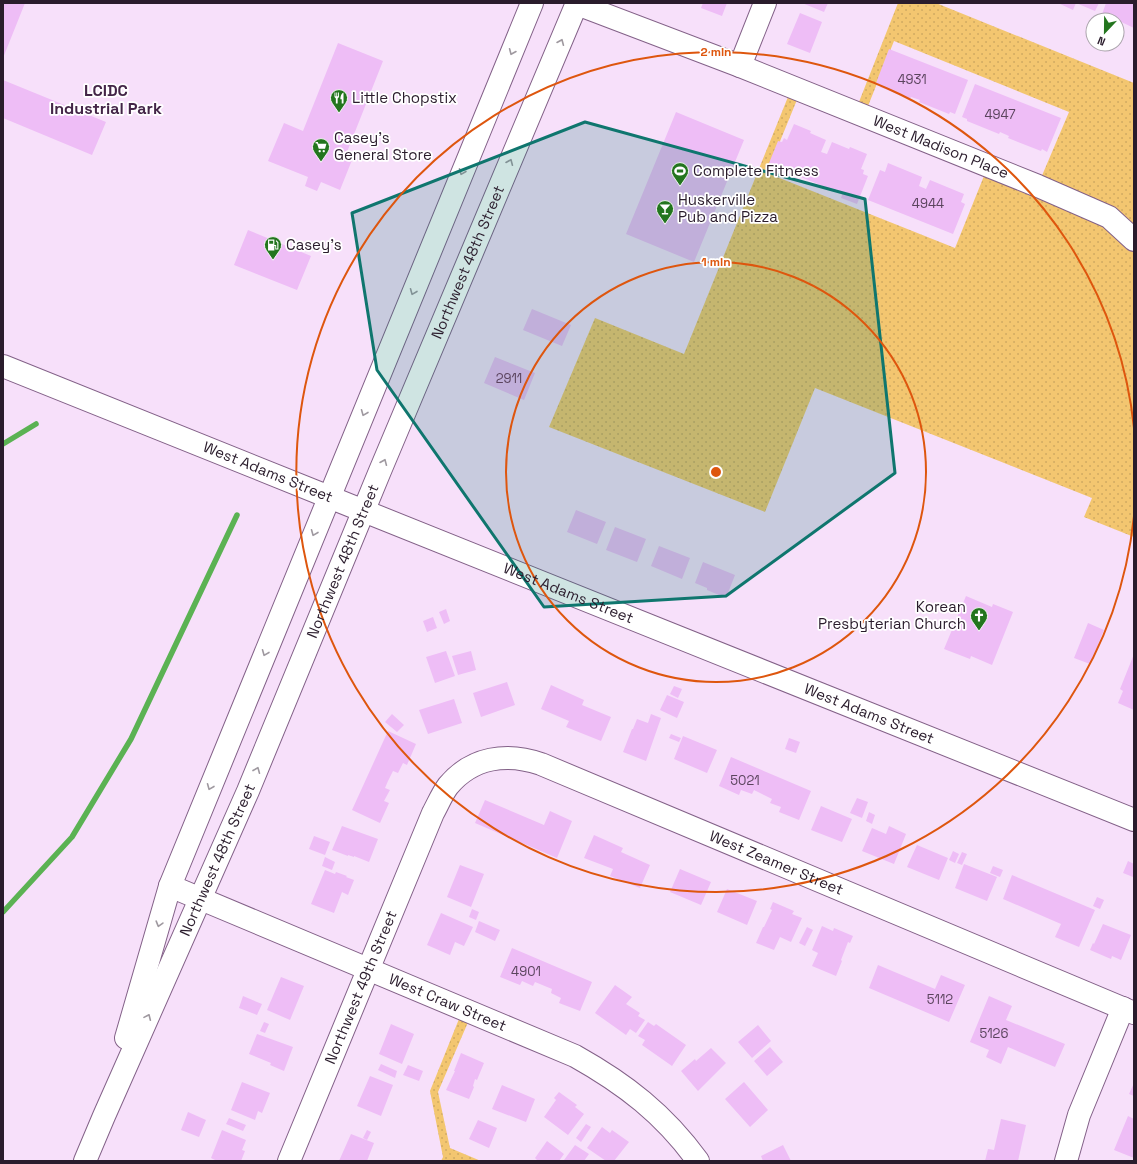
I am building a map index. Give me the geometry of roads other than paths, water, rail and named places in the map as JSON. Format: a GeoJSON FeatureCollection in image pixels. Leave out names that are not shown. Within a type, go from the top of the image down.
{"type":"FeatureCollection","features":[{"type":"Feature","properties":{"kind":"main road","name":"Northwest 48th Street"},"geometry":{"type":"LineString","coordinates":[[104,1116],[170,886],[328,497],[532,3]]}},
{"type":"Feature","properties":{"kind":"main road","name":"Northwest 48th Street"},"geometry":{"type":"LineString","coordinates":[[85,1161],[248,792],[363,511],[577,3]]}},
{"type":"Feature","properties":{"kind":"main road","name":"West Madison Place"},"geometry":{"type":"LineString","coordinates":[[577,3],[740,66],[1038,186],[1110,217],[1134,240]]}},
{"type":"Feature","properties":{"kind":"main road"},"geometry":{"type":"LineString","coordinates":[[740,66],[765,3]]}},
{"type":"Feature","properties":{"kind":"main road","name":"West Adams Street"},"geometry":{"type":"LineString","coordinates":[[3,366],[1134,820]]}},
{"type":"Feature","properties":{"kind":"main road","name":"West Zeamer Street"},"geometry":{"type":"LineString","coordinates":[[433,813],[447,788],[459,776],[472,767],[492,759],[508,757],[533,761],[1128,1011]]}},
{"type":"Feature","properties":{"kind":"main road","name":"Northwest 49th Street"},"geometry":{"type":"LineString","coordinates":[[289,1161],[433,813]]}},
{"type":"Feature","properties":{"kind":"main road","name":"West Craw Street"},"geometry":{"type":"LineString","coordinates":[[170,886],[575,1056],[604,1072],[636,1095],[662,1118],[688,1147],[698,1161]]}},
{"type":"Feature","properties":{"kind":"main road"},"geometry":{"type":"LineString","coordinates":[[1066,1161],[1079,1115],[1128,1011]]}},
{"type":"Feature","properties":{"kind":"waterway"},"geometry":{"type":"LineString","coordinates":[[3,444],[36,424]]}},
{"type":"Feature","properties":{"kind":"waterway"},"geometry":{"type":"LineString","coordinates":[[3,912],[72,837],[131,739],[237,515]]}},
{"type":"Feature","properties":{"kind":"place","name":"Little Chopstix"},"geometry":{"type":"Point","coordinates":[339,113]}},
{"type":"Feature","properties":{"kind":"place","name":"Casey's General Store"},"geometry":{"type":"Point","coordinates":[321,162]}},
{"type":"Feature","properties":{"kind":"place","name":"Complete Fitness"},"geometry":{"type":"Point","coordinates":[680,186]}},
{"type":"Feature","properties":{"kind":"place","name":"Huskerville Pub and Pizza"},"geometry":{"type":"Point","coordinates":[665,224]}},
{"type":"Feature","properties":{"kind":"place","name":"Casey's"},"geometry":{"type":"Point","coordinates":[273,260]}},
{"type":"Feature","properties":{"kind":"place","name":"Korean Presbyterian Church"},"geometry":{"type":"Point","coordinates":[979,631]}},
{"type":"Feature","properties":{"kind":"district","name":"LCIDC Industrial Park"},"geometry":{"type":"Point","coordinates":[106,99]}}]}
